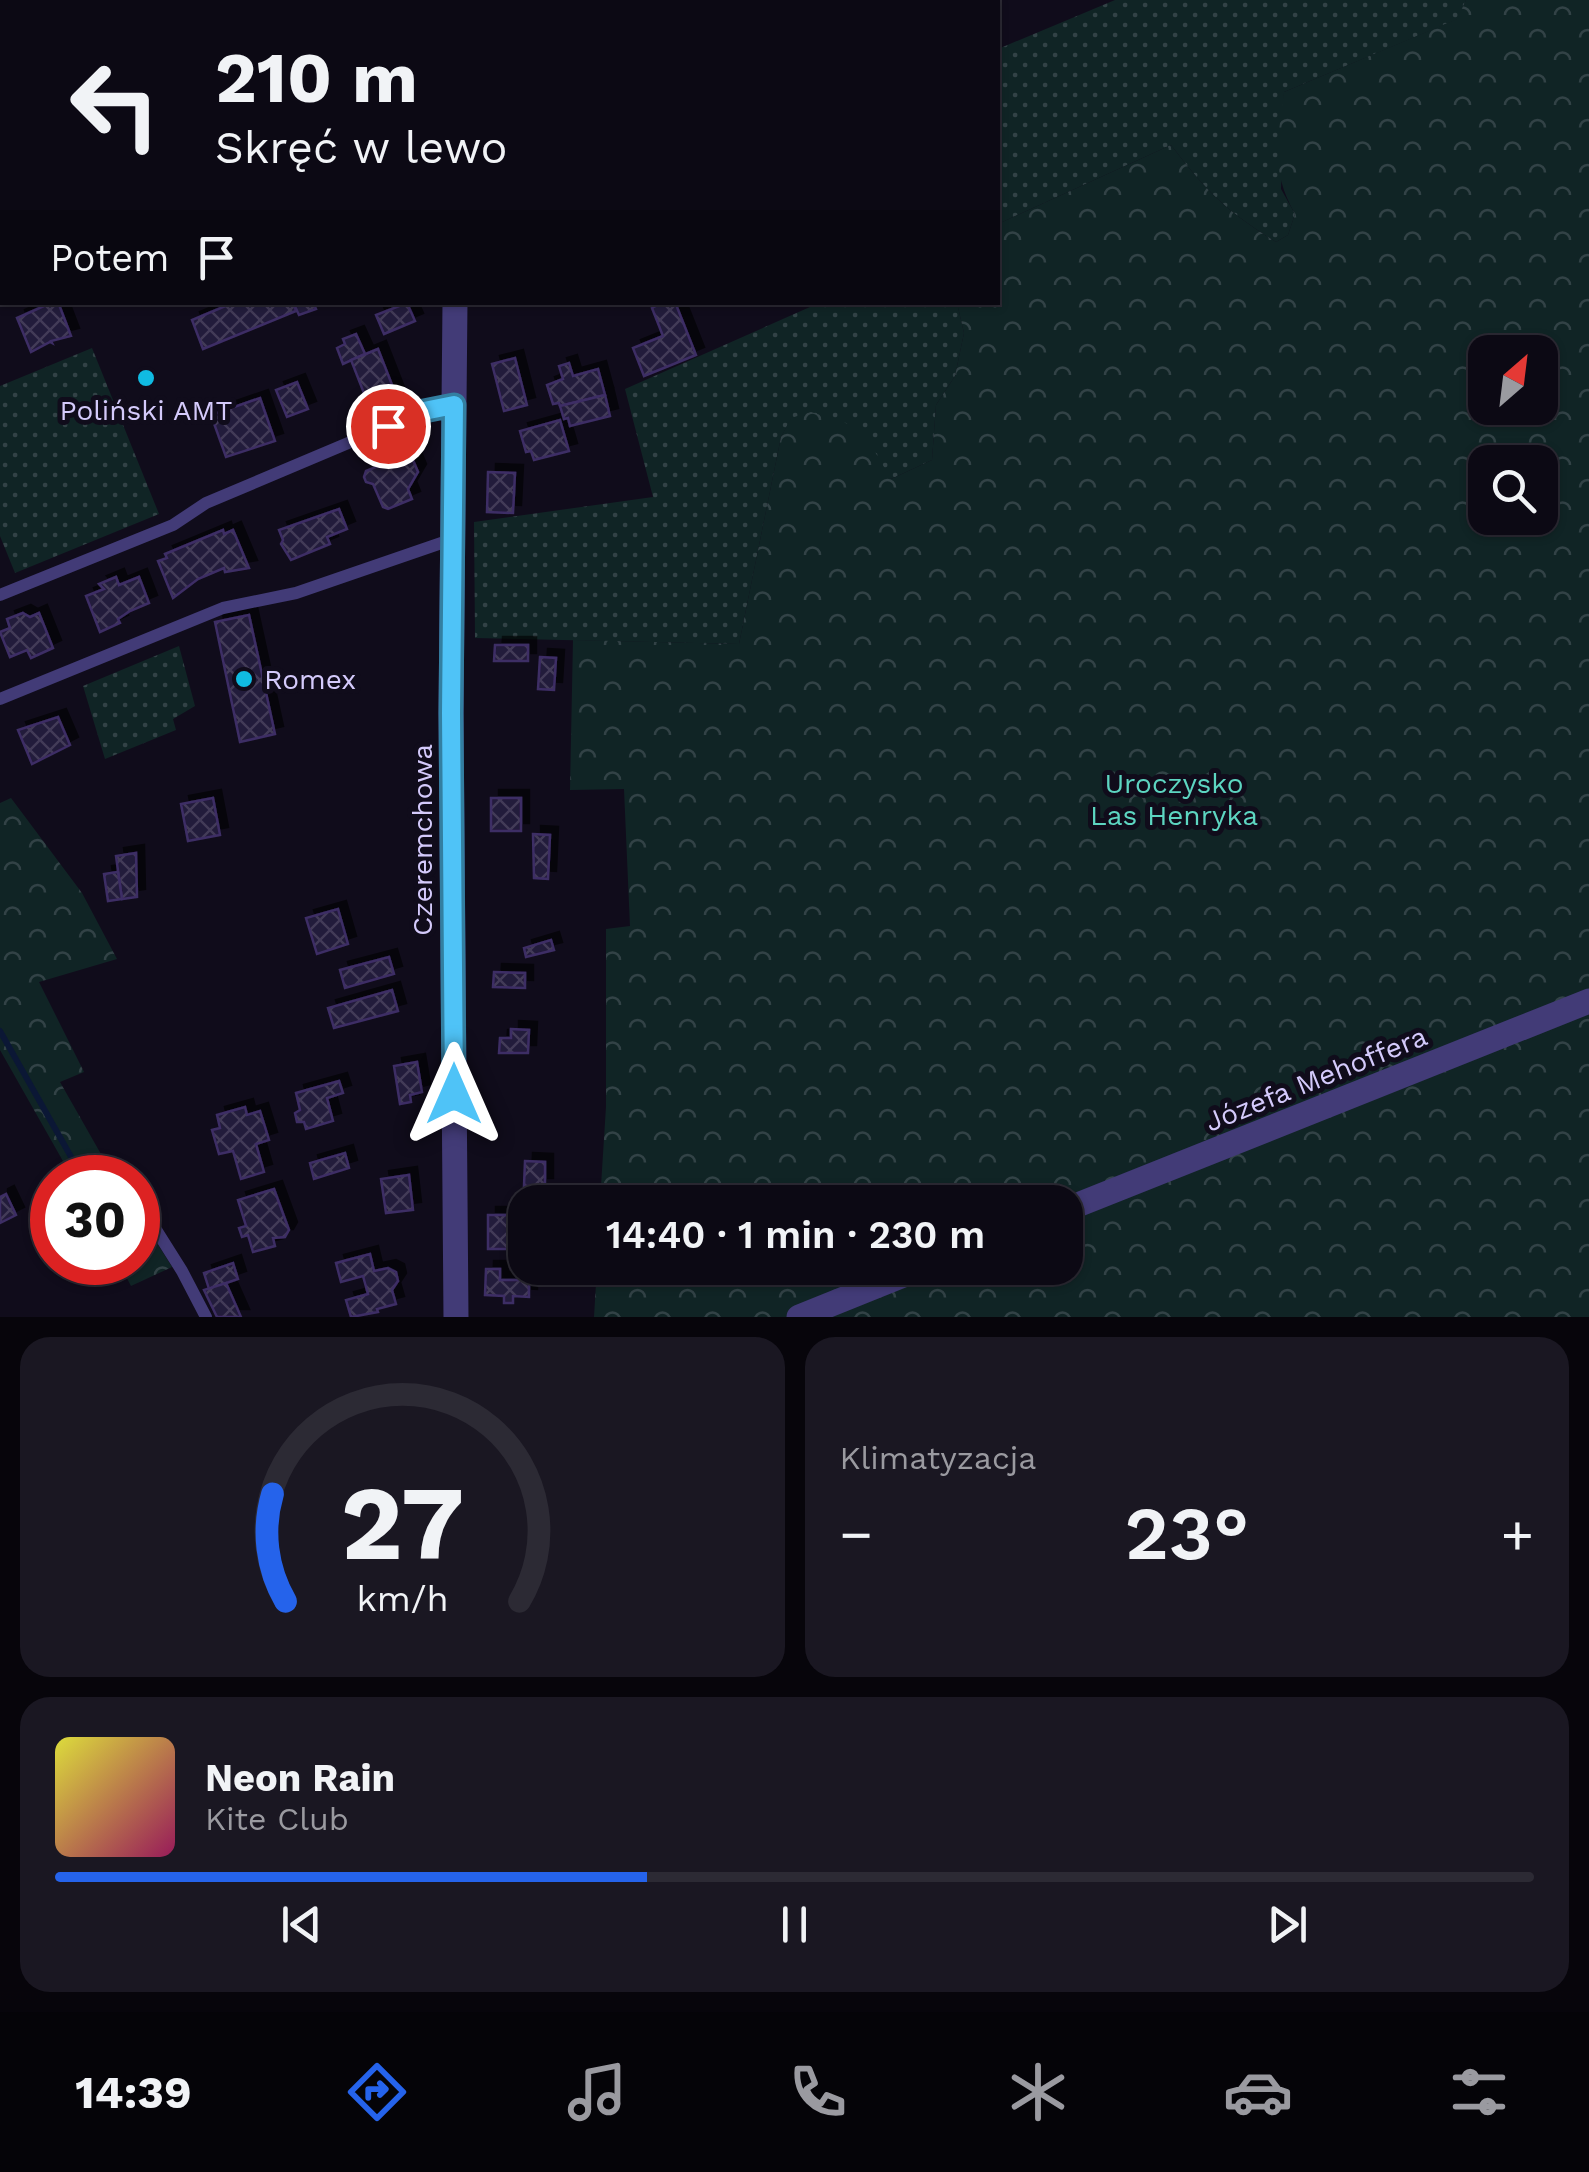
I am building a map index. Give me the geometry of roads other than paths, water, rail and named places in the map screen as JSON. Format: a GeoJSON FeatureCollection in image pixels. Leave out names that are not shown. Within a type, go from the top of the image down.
{"type":"FeatureCollection","features":[{"type":"Feature","properties":{"kind":"street","name":"Czeremchowa"},"geometry":{"type":"LineString","coordinates":[[455,305],[456,1317]]}},
{"type":"Feature","properties":{"kind":"street","name":"Józefa Mehoffera"},"geometry":{"type":"LineString","coordinates":[[1083,1203],[1589,1001]]}},
{"type":"Feature","properties":{"kind":"street"},"geometry":{"type":"LineString","coordinates":[[799,1317],[879,1285]]}},
{"type":"Feature","properties":{"kind":"lane"},"geometry":{"type":"LineString","coordinates":[[0,595],[173,525],[206,503],[406,418],[454,405]]}},
{"type":"Feature","properties":{"kind":"lane"},"geometry":{"type":"LineString","coordinates":[[0,699],[222,608],[296,592],[453,539]]}},
{"type":"Feature","properties":{"kind":"lane"},"geometry":{"type":"LineString","coordinates":[[160,1236],[206,1317]]}},
{"type":"Feature","properties":{"kind":"waterway"},"geometry":{"type":"LineString","coordinates":[[0,1031],[70,1155]]}},
{"type":"Feature","properties":{"kind":"place","name":"Poliński AMT"},"geometry":{"type":"Point","coordinates":[146,378]}},
{"type":"Feature","properties":{"kind":"place","name":"Romex"},"geometry":{"type":"Point","coordinates":[244,679]}},
{"type":"Feature","properties":{"kind":"park label","name":"Uroczysko Las Henryka"},"geometry":{"type":"Point","coordinates":[1174,799]}}]}
